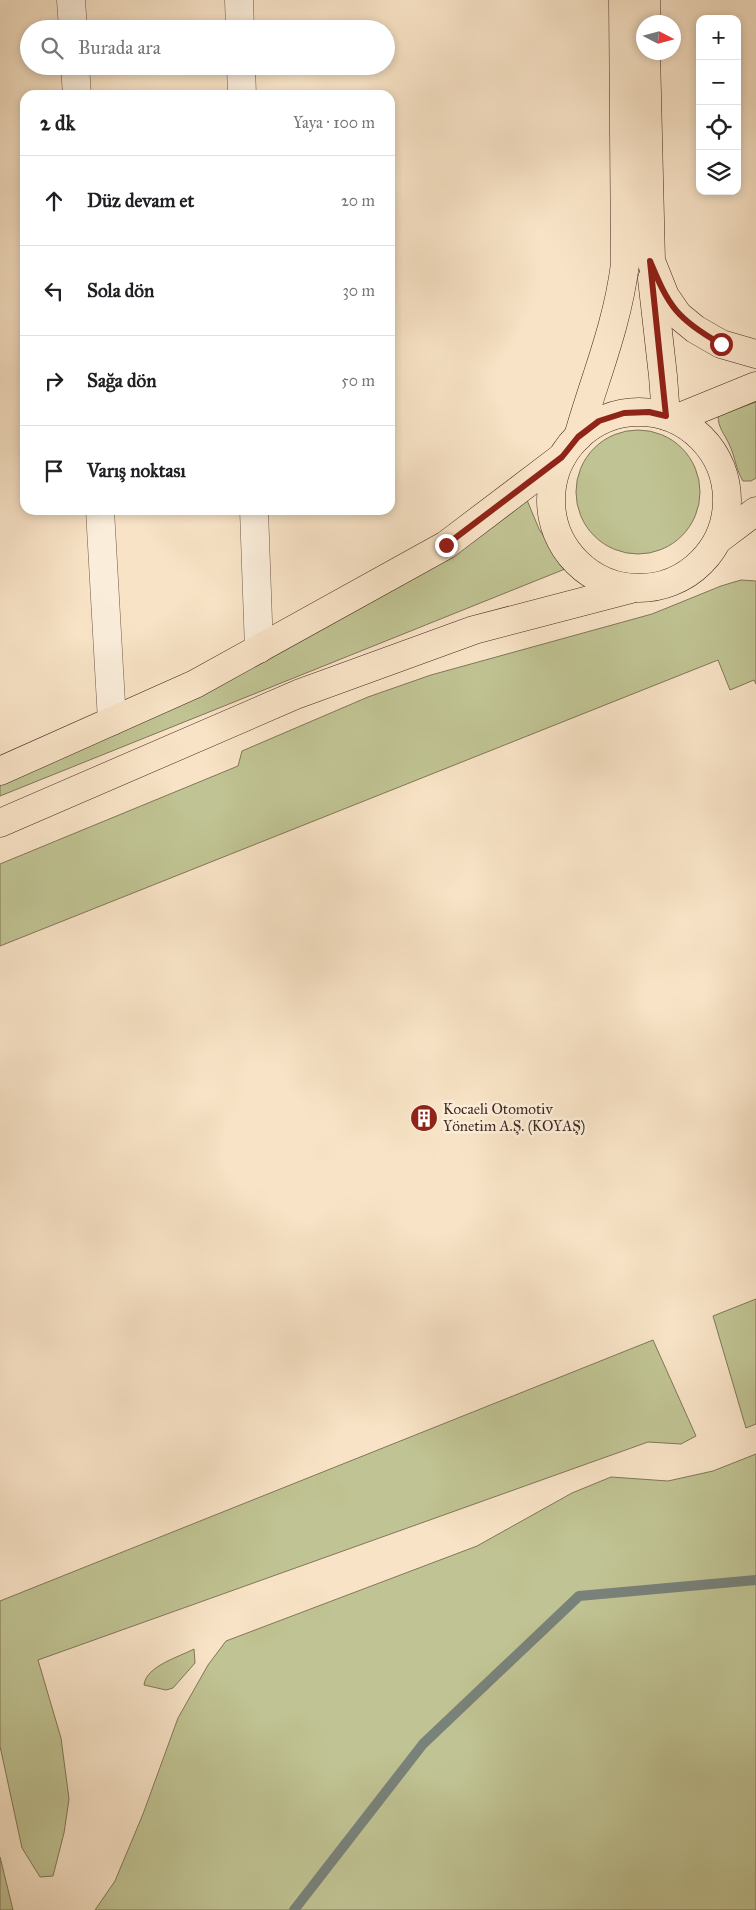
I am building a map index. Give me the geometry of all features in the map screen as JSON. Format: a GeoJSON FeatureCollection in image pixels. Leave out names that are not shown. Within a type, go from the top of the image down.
{"type":"FeatureCollection","features":[{"type":"Feature","properties":{"kind":"main road"},"geometry":{"type":"LineString","coordinates":[[623,0],[625,264],[621,297],[613,330],[570,447],[552,485],[552,514],[561,542],[579,565],[603,581],[631,589]]}},
{"type":"Feature","properties":{"kind":"main road"},"geometry":{"type":"LineString","coordinates":[[646,0],[646,15]]}},
{"type":"Feature","properties":{"kind":"main road"},"geometry":{"type":"LineString","coordinates":[[646,60],[650,261],[670,418]]}},
{"type":"Feature","properties":{"kind":"main road"},"geometry":{"type":"LineString","coordinates":[[650,261],[665,296],[678,315],[694,329],[721,344],[756,354]]}},
{"type":"Feature","properties":{"kind":"main road"},"geometry":{"type":"LineString","coordinates":[[670,418],[756,386]]}},
{"type":"Feature","properties":{"kind":"main road"},"geometry":{"type":"LineString","coordinates":[[0,771],[195,684],[446,545],[570,447],[599,421],[624,413],[649,412],[670,418],[698,434],[716,456],[726,483],[726,511],[719,539]]}},
{"type":"Feature","properties":{"kind":"main road"},"geometry":{"type":"LineString","coordinates":[[0,822],[307,690],[474,630],[631,589],[658,587],[683,577],[703,561],[719,539],[756,511]]}},
{"type":"Feature","properties":{"kind":"street"},"geometry":{"type":"LineString","coordinates":[[71,0],[72,20]]}},
{"type":"Feature","properties":{"kind":"street"},"geometry":{"type":"LineString","coordinates":[[239,0],[240,20]]}},
{"type":"Feature","properties":{"kind":"street"},"geometry":{"type":"LineString","coordinates":[[76,75],[77,90]]}},
{"type":"Feature","properties":{"kind":"street"},"geometry":{"type":"LineString","coordinates":[[241,75],[242,90]]}},
{"type":"Feature","properties":{"kind":"street"},"geometry":{"type":"LineString","coordinates":[[100,515],[112,721]]}},
{"type":"Feature","properties":{"kind":"street"},"geometry":{"type":"LineString","coordinates":[[254,515],[259,649]]}},
{"type":"Feature","properties":{"kind":"green space"},"geometry":{"type":"Polygon","coordinates":[[[756,402],[756,478],[751,481],[743,481],[720,427],[718,415],[756,402]]]}},
{"type":"Feature","properties":{"kind":"green space"},"geometry":{"type":"Polygon","coordinates":[[[638,430],[662,435],[681,449],[695,468],[700,492],[695,516],[681,535],[662,549],[638,554],[614,549],[595,535],[581,516],[576,492],[581,468],[595,449],[614,435],[638,430]]]}},
{"type":"Feature","properties":{"kind":"green space"},"geometry":{"type":"Polygon","coordinates":[[[527,500],[539,529],[565,569],[0,796],[0,783],[527,500]]]}},
{"type":"Feature","properties":{"kind":"green space"},"geometry":{"type":"Polygon","coordinates":[[[741,580],[756,581],[756,684],[754,680],[730,690],[718,660],[0,946],[0,864],[238,766],[242,751],[368,697],[431,675],[652,614],[721,586],[741,580]]]}},
{"type":"Feature","properties":{"kind":"green space"},"geometry":{"type":"Polygon","coordinates":[[[756,1299],[756,1424],[746,1428],[713,1316],[756,1299]]]}},
{"type":"Feature","properties":{"kind":"green space"},"geometry":{"type":"Polygon","coordinates":[[[653,1340],[696,1436],[681,1444],[648,1442],[38,1660],[61,1738],[69,1799],[64,1833],[53,1876],[40,1877],[22,1848],[0,1746],[0,1601],[653,1340]]]}},
{"type":"Feature","properties":{"kind":"green space"},"geometry":{"type":"Polygon","coordinates":[[[756,1454],[756,1910],[95,1910],[115,1881],[143,1814],[178,1718],[208,1665],[226,1641],[477,1546],[572,1493],[611,1477],[668,1481],[713,1471],[756,1454]]]}},
{"type":"Feature","properties":{"kind":"green space"},"geometry":{"type":"Polygon","coordinates":[[[194,1649],[195,1663],[173,1688],[166,1690],[144,1685],[146,1678],[157,1667],[194,1649]]]}},
{"type":"Feature","properties":{"kind":"green space"},"geometry":{"type":"Polygon","coordinates":[[[0,1857],[13,1910],[0,1910],[0,1857]]]}},
{"type":"Feature","properties":{"kind":"waterway"},"geometry":{"type":"LineString","coordinates":[[294,1910],[423,1744],[579,1596],[756,1580]]}},
{"type":"Feature","properties":{"kind":"place","name":"Kocaeli Otomotiv Yönetim A.Ş. (KOYAŞ)"},"geometry":{"type":"Point","coordinates":[424,1118]}},
{"type":"Feature","properties":{"kind":"route"},"geometry":{"type":"LineString","coordinates":[[446,545],[562,457],[578,437],[599,421],[624,413],[649,412],[666,416],[664,376],[657,336],[650,261],[665,296],[678,315],[694,329],[721,344]]}}]}
